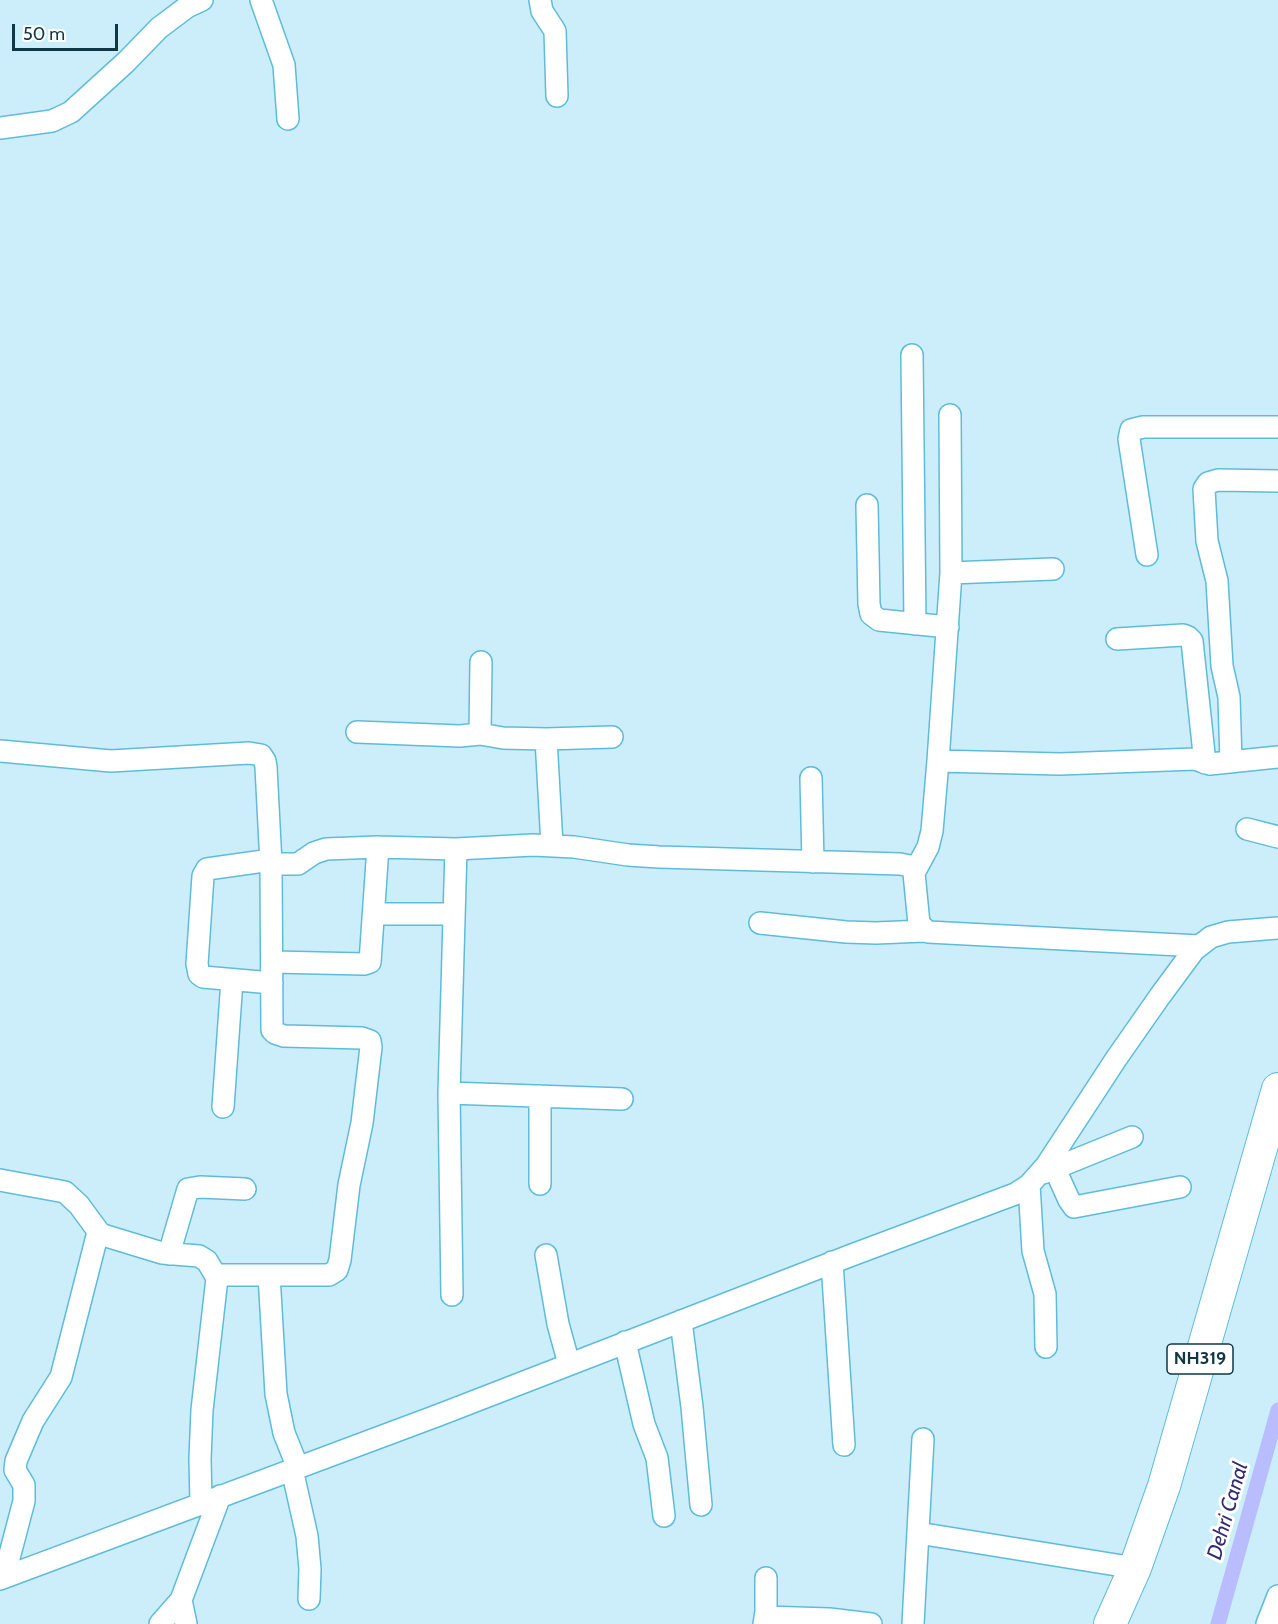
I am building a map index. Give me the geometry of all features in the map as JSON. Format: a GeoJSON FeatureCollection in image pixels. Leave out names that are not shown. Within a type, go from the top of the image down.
{"type":"FeatureCollection","features":[{"type":"Feature","properties":{"kind":"highway","name":"NH319"},"geometry":{"type":"LineString","coordinates":[[1110,1624],[1135,1568],[1164,1486],[1278,1089]]}},
{"type":"Feature","properties":{"kind":"street"},"geometry":{"type":"LineString","coordinates":[[0,128],[52,121],[71,112],[126,62],[159,27],[187,7],[202,0]]}},
{"type":"Feature","properties":{"kind":"street"},"geometry":{"type":"LineString","coordinates":[[261,0],[284,65],[288,119]]}},
{"type":"Feature","properties":{"kind":"street"},"geometry":{"type":"LineString","coordinates":[[540,0],[542,11],[555,31],[557,96]]}},
{"type":"Feature","properties":{"kind":"street"},"geometry":{"type":"LineString","coordinates":[[912,355],[915,624]]}},
{"type":"Feature","properties":{"kind":"street"},"geometry":{"type":"LineString","coordinates":[[924,931],[918,920],[915,873],[928,847],[932,831],[938,761],[951,573],[950,415]]}},
{"type":"Feature","properties":{"kind":"street"},"geometry":{"type":"LineString","coordinates":[[1147,555],[1129,439],[1131,430],[1143,427],[1278,426]]}},
{"type":"Feature","properties":{"kind":"street"},"geometry":{"type":"LineString","coordinates":[[1231,762],[1228,697],[1223,673],[1217,581],[1206,534],[1204,489],[1208,483],[1218,480],[1278,481]]}},
{"type":"Feature","properties":{"kind":"street"},"geometry":{"type":"LineString","coordinates":[[867,505],[871,614],[879,620],[948,627]]}},
{"type":"Feature","properties":{"kind":"street"},"geometry":{"type":"LineString","coordinates":[[951,573],[1053,569]]}},
{"type":"Feature","properties":{"kind":"street"},"geometry":{"type":"LineString","coordinates":[[1117,639],[1183,635],[1192,641],[1195,649],[1205,763]]}},
{"type":"Feature","properties":{"kind":"street"},"geometry":{"type":"LineString","coordinates":[[480,734],[481,662]]}},
{"type":"Feature","properties":{"kind":"street"},"geometry":{"type":"LineString","coordinates":[[357,732],[460,736],[480,734],[503,738],[546,739],[612,737]]}},
{"type":"Feature","properties":{"kind":"street"},"geometry":{"type":"LineString","coordinates":[[546,739],[552,845]]}},
{"type":"Feature","properties":{"kind":"street"},"geometry":{"type":"LineString","coordinates":[[0,751],[111,761],[249,753],[261,755],[265,761],[271,862],[272,1027],[275,1034],[284,1036],[366,1038],[370,1041],[371,1047],[362,1123],[349,1185],[339,1266],[329,1275],[222,1275],[217,1278]]}},
{"type":"Feature","properties":{"kind":"street"},"geometry":{"type":"LineString","coordinates":[[938,761],[1060,764],[1195,759],[1205,763],[1278,757]]}},
{"type":"Feature","properties":{"kind":"street"},"geometry":{"type":"LineString","coordinates":[[811,778],[813,862]]}},
{"type":"Feature","properties":{"kind":"street"},"geometry":{"type":"LineString","coordinates":[[1247,829],[1278,837]]}},
{"type":"Feature","properties":{"kind":"street"},"geometry":{"type":"LineString","coordinates":[[378,847],[369,964],[273,973],[232,980],[203,977],[197,970],[204,872],[210,867],[271,862],[298,864],[314,853],[326,849],[378,847],[456,849],[552,845],[659,857],[906,865],[915,873]]}},
{"type":"Feature","properties":{"kind":"street"},"geometry":{"type":"LineString","coordinates":[[452,1295],[449,1093],[456,849]]}},
{"type":"Feature","properties":{"kind":"street"},"geometry":{"type":"LineString","coordinates":[[374,914],[454,914]]}},
{"type":"Feature","properties":{"kind":"street"},"geometry":{"type":"LineString","coordinates":[[760,924],[846,932],[924,931],[1199,946]]}},
{"type":"Feature","properties":{"kind":"street"},"geometry":{"type":"LineString","coordinates":[[1046,1347],[1045,1294],[1032,1251],[1041,1176],[1160,996],[1199,946],[1212,937],[1228,932],[1253,928],[1278,928]]}},
{"type":"Feature","properties":{"kind":"street"},"geometry":{"type":"LineString","coordinates":[[223,1107],[232,980]]}},
{"type":"Feature","properties":{"kind":"street"},"geometry":{"type":"LineString","coordinates":[[449,1093],[622,1100]]}},
{"type":"Feature","properties":{"kind":"street"},"geometry":{"type":"LineString","coordinates":[[540,1096],[540,1184]]}},
{"type":"Feature","properties":{"kind":"street"},"geometry":{"type":"LineString","coordinates":[[2,1578],[1015,1194],[1041,1176],[1132,1137]]}},
{"type":"Feature","properties":{"kind":"street"},"geometry":{"type":"LineString","coordinates":[[1041,1176],[1074,1207],[1180,1187]]}},
{"type":"Feature","properties":{"kind":"street"},"geometry":{"type":"LineString","coordinates":[[0,1180],[65,1192],[79,1205],[101,1235],[170,1254],[199,1256],[207,1261],[217,1278],[202,1410],[200,1459],[211,1500],[181,1600],[160,1624]]}},
{"type":"Feature","properties":{"kind":"street"},"geometry":{"type":"LineString","coordinates":[[170,1254],[188,1189],[200,1187],[245,1190]]}},
{"type":"Feature","properties":{"kind":"street"},"geometry":{"type":"LineString","coordinates":[[2,1578],[24,1501],[24,1485],[15,1470],[16,1461],[33,1421],[61,1377],[96,1238],[101,1235]]}},
{"type":"Feature","properties":{"kind":"street"},"geometry":{"type":"LineString","coordinates":[[546,1256],[558,1324],[569,1364]]}},
{"type":"Feature","properties":{"kind":"street"},"geometry":{"type":"LineString","coordinates":[[832,1262],[844,1445]]}},
{"type":"Feature","properties":{"kind":"street"},"geometry":{"type":"LineString","coordinates":[[269,1275],[276,1394],[284,1433],[295,1468],[307,1536],[310,1569],[309,1599]]}},
{"type":"Feature","properties":{"kind":"street"},"geometry":{"type":"LineString","coordinates":[[681,1321],[701,1505]]}},
{"type":"Feature","properties":{"kind":"street"},"geometry":{"type":"LineString","coordinates":[[626,1342],[644,1424],[657,1458],[664,1516]]}},
{"type":"Feature","properties":{"kind":"street"},"geometry":{"type":"LineString","coordinates":[[913,1624],[923,1439]]}},
{"type":"Feature","properties":{"kind":"street"},"geometry":{"type":"LineString","coordinates":[[918,1533],[1135,1568]]}},
{"type":"Feature","properties":{"kind":"street"},"geometry":{"type":"LineString","coordinates":[[766,1578],[765,1620],[829,1619],[870,1624]]}},
{"type":"Feature","properties":{"kind":"street"},"geometry":{"type":"LineString","coordinates":[[181,1600],[186,1624]]}},
{"type":"Feature","properties":{"kind":"waterway","name":"Dehri Canal"},"geometry":{"type":"LineString","coordinates":[[1218,1624],[1278,1410]]}}]}
